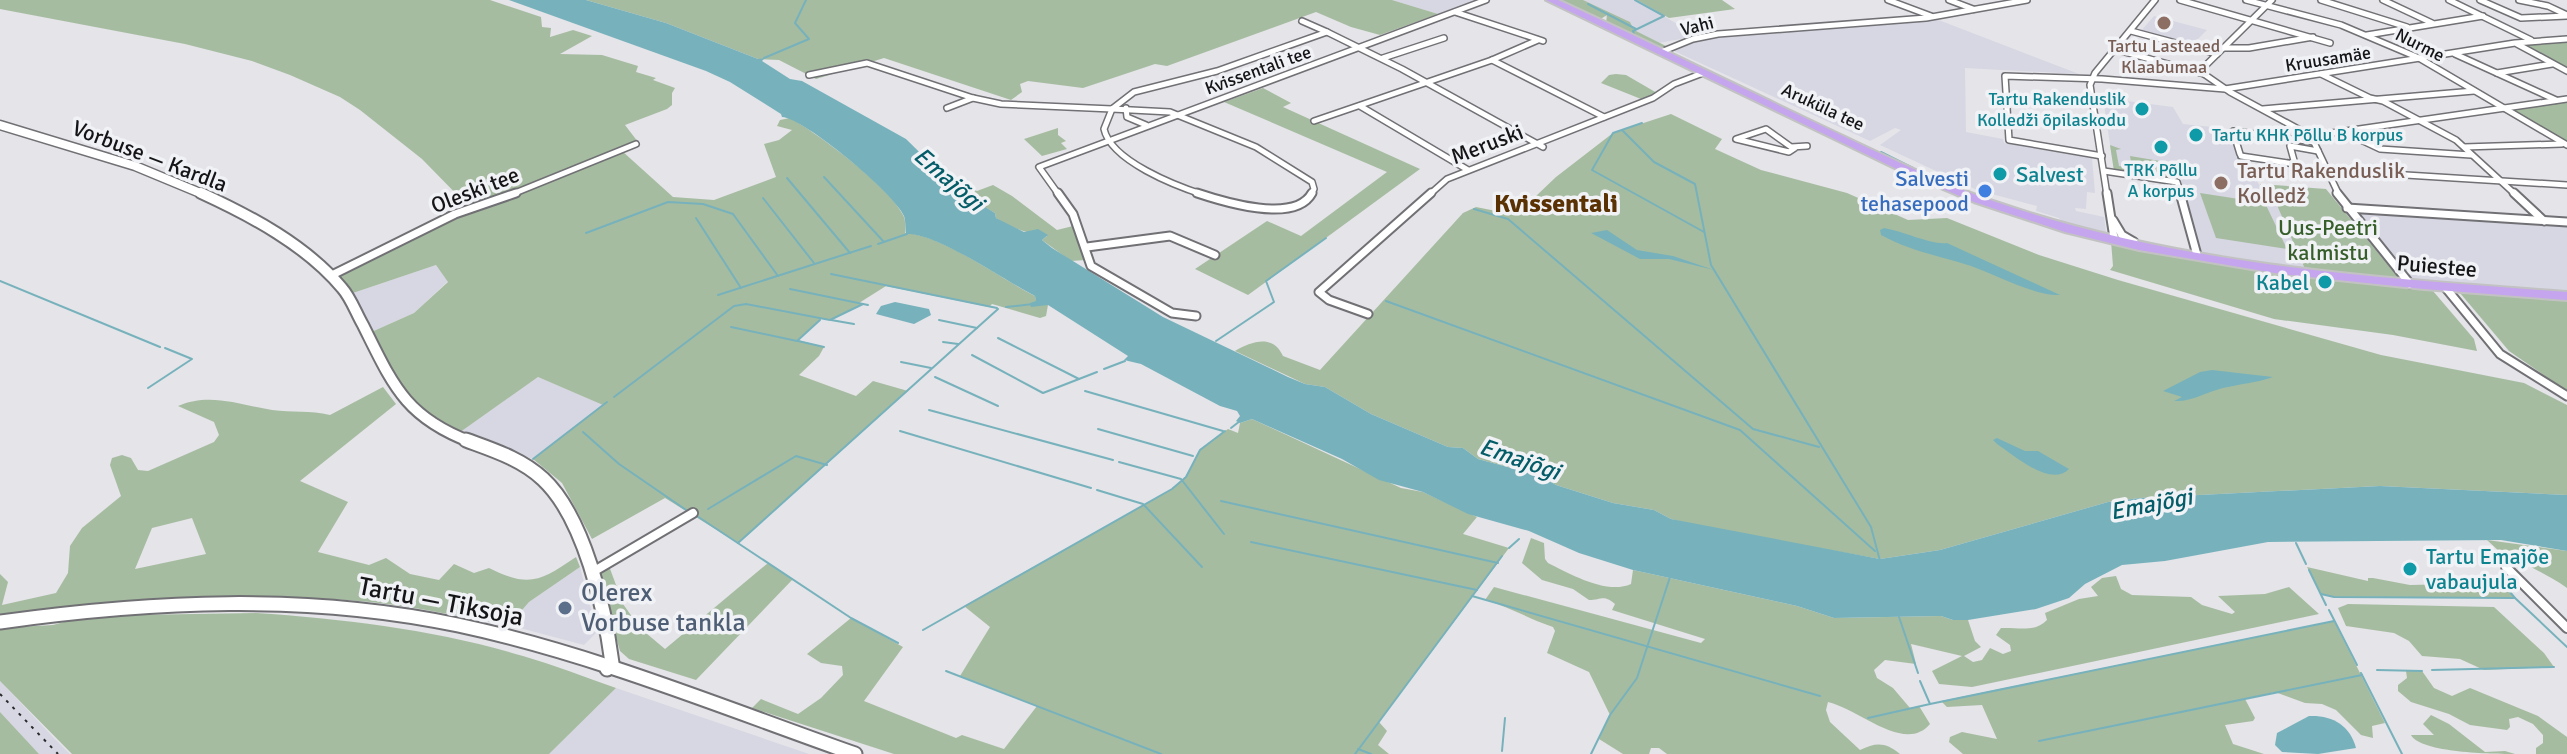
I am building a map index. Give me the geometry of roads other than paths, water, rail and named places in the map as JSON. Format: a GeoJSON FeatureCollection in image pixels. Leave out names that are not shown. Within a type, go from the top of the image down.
{"type":"FeatureCollection","features":[{"type":"Feature","properties":{"kind":"highway","name":"Aruküla tee"},"geometry":{"type":"LineString","coordinates":[[1551,0],[1913,171],[2003,209],[2114,238]]}},
{"type":"Feature","properties":{"kind":"highway","name":"Puiestee"},"geometry":{"type":"LineString","coordinates":[[2114,238],[2139,245],[2334,277],[2567,296]]}},
{"type":"Feature","properties":{"kind":"street","name":"Kvissentali tee"},"geometry":{"type":"LineString","coordinates":[[1087,247],[1073,214],[1039,167],[1486,0]]}},
{"type":"Feature","properties":{"kind":"street"},"geometry":{"type":"LineString","coordinates":[[1888,0],[1934,17]]}},
{"type":"Feature","properties":{"kind":"street"},"geometry":{"type":"LineString","coordinates":[[1949,0],[1975,10]]}},
{"type":"Feature","properties":{"kind":"street","name":"Vahi"},"geometry":{"type":"LineString","coordinates":[[1661,52],[1693,39],[1718,34],[1934,17],[2008,1],[2027,0]]}},
{"type":"Feature","properties":{"kind":"street"},"geometry":{"type":"LineString","coordinates":[[2114,238],[2090,85],[2114,49],[2155,0]]}},
{"type":"Feature","properties":{"kind":"street"},"geometry":{"type":"LineString","coordinates":[[2180,0],[2330,43]]}},
{"type":"Feature","properties":{"kind":"street","name":"Nurme"},"geometry":{"type":"LineString","coordinates":[[2246,0],[2367,35],[2419,58],[2566,144]]}},
{"type":"Feature","properties":{"kind":"street"},"geometry":{"type":"LineString","coordinates":[[2272,0],[2200,71],[2312,139],[2334,189],[2410,284]]}},
{"type":"Feature","properties":{"kind":"street"},"geometry":{"type":"LineString","coordinates":[[2321,0],[2409,28]]}},
{"type":"Feature","properties":{"kind":"street"},"geometry":{"type":"LineString","coordinates":[[2383,0],[2434,24]]}},
{"type":"Feature","properties":{"kind":"street"},"geometry":{"type":"LineString","coordinates":[[2449,0],[2533,41]]}},
{"type":"Feature","properties":{"kind":"street"},"geometry":{"type":"LineString","coordinates":[[2480,0],[2521,18],[2567,15]]}},
{"type":"Feature","properties":{"kind":"street"},"geometry":{"type":"LineString","coordinates":[[2519,0],[2533,6],[2548,6],[2567,15]]}},
{"type":"Feature","properties":{"kind":"street"},"geometry":{"type":"LineString","coordinates":[[1314,121],[1541,40],[1455,12]]}},
{"type":"Feature","properties":{"kind":"street"},"geometry":{"type":"LineString","coordinates":[[2367,35],[2483,16]]}},
{"type":"Feature","properties":{"kind":"street"},"geometry":{"type":"LineString","coordinates":[[1302,21],[1383,58],[1543,147]]}},
{"type":"Feature","properties":{"kind":"street"},"geometry":{"type":"LineString","coordinates":[[2131,31],[2217,54]]}},
{"type":"Feature","properties":{"kind":"street"},"geometry":{"type":"LineString","coordinates":[[809,75],[867,63],[973,98],[1001,104],[1112,107],[1179,114],[1232,135],[1290,166],[1312,182],[1313,196],[1301,205],[1278,210],[1223,201],[1163,180],[1108,141],[1103,129],[1112,107],[1151,87],[1201,77],[1327,32]]}},
{"type":"Feature","properties":{"kind":"street"},"geometry":{"type":"LineString","coordinates":[[2223,48],[2249,48],[2315,37]]}},
{"type":"Feature","properties":{"kind":"street"},"geometry":{"type":"LineString","coordinates":[[1383,58],[1444,38]]}},
{"type":"Feature","properties":{"kind":"street","name":"Kruusamäe"},"geometry":{"type":"LineString","coordinates":[[2102,156],[2019,144],[2007,138],[2005,76],[2226,89],[2452,52],[2567,39]]}},
{"type":"Feature","properties":{"kind":"street"},"geometry":{"type":"LineString","coordinates":[[2515,43],[2567,71]]}},
{"type":"Feature","properties":{"kind":"street"},"geometry":{"type":"LineString","coordinates":[[2114,49],[2204,74]]}},
{"type":"Feature","properties":{"kind":"street"},"geometry":{"type":"LineString","coordinates":[[2452,52],[2558,101]]}},
{"type":"Feature","properties":{"kind":"street"},"geometry":{"type":"LineString","coordinates":[[1492,60],[1604,117]]}},
{"type":"Feature","properties":{"kind":"street"},"geometry":{"type":"LineString","coordinates":[[2497,73],[2554,64]]}},
{"type":"Feature","properties":{"kind":"street","name":"Meruski"},"geometry":{"type":"LineString","coordinates":[[1368,314],[1319,292],[1444,181],[1525,150],[1703,73]]}},
{"type":"Feature","properties":{"kind":"street"},"geometry":{"type":"LineString","coordinates":[[2321,74],[2417,119],[2464,147],[2544,221]]}},
{"type":"Feature","properties":{"kind":"street"},"geometry":{"type":"LineString","coordinates":[[2261,109],[2476,91]]}},
{"type":"Feature","properties":{"kind":"street"},"geometry":{"type":"LineString","coordinates":[[947,108],[973,98]]}},
{"type":"Feature","properties":{"kind":"street"},"geometry":{"type":"LineString","coordinates":[[2318,151],[2290,146],[2295,164],[2241,155],[2233,131],[2312,139],[2417,119],[2567,99]]}},
{"type":"Feature","properties":{"kind":"street"},"geometry":{"type":"LineString","coordinates":[[1360,106],[1470,172]]}},
{"type":"Feature","properties":{"kind":"street"},"geometry":{"type":"LineString","coordinates":[[1126,108],[1127,117],[1149,126]]}},
{"type":"Feature","properties":{"kind":"street","name":"Vorbuse — Kardla"},"geometry":{"type":"LineString","coordinates":[[0,125],[156,175],[234,209],[309,255],[343,289],[394,384],[415,412],[450,432],[529,467],[552,489],[570,519],[589,574],[611,646],[612,663],[607,669]]}},
{"type":"Feature","properties":{"kind":"street"},"geometry":{"type":"LineString","coordinates":[[1795,148],[1766,129],[1736,139],[1789,152],[1807,146]]}},
{"type":"Feature","properties":{"kind":"street"},"geometry":{"type":"LineString","coordinates":[[2343,131],[2380,149],[2473,156]]}},
{"type":"Feature","properties":{"kind":"street"},"geometry":{"type":"LineString","coordinates":[[2291,138],[2294,147]]}},
{"type":"Feature","properties":{"kind":"street","name":"Oleski tee"},"geometry":{"type":"LineString","coordinates":[[330,276],[455,214],[551,181],[636,144]]}},
{"type":"Feature","properties":{"kind":"street"},"geometry":{"type":"LineString","coordinates":[[2464,147],[2566,144]]}},
{"type":"Feature","properties":{"kind":"street"},"geometry":{"type":"LineString","coordinates":[[2326,170],[2567,185]]}},
{"type":"Feature","properties":{"kind":"street"},"geometry":{"type":"LineString","coordinates":[[2104,171],[2177,182],[2197,255]]}},
{"type":"Feature","properties":{"kind":"street"},"geometry":{"type":"LineString","coordinates":[[2347,208],[2567,222]]}},
{"type":"Feature","properties":{"kind":"street"},"geometry":{"type":"LineString","coordinates":[[2111,219],[2122,235],[2139,245]]}},
{"type":"Feature","properties":{"kind":"street"},"geometry":{"type":"LineString","coordinates":[[1196,316],[1172,313],[1091,266],[1087,247],[1170,236],[1215,255]]}},
{"type":"Feature","properties":{"kind":"street"},"geometry":{"type":"LineString","coordinates":[[2445,287],[2500,354],[2567,396]]}},
{"type":"Feature","properties":{"kind":"street"},"geometry":{"type":"LineString","coordinates":[[589,574],[693,513]]}},
{"type":"Feature","properties":{"kind":"street"},"geometry":{"type":"LineString","coordinates":[[2506,567],[2566,626]]}},
{"type":"Feature","properties":{"kind":"street","name":"Tartu — Tiksoja"},"geometry":{"type":"LineString","coordinates":[[0,622],[178,604],[286,604],[342,608],[456,625],[550,649],[855,754]]}},
{"type":"Feature","properties":{"kind":"water","name":"Emajõgi"},"geometry":{"type":"Polygon","coordinates":[[[509,0],[586,0],[666,23],[758,59],[765,58],[762,61],[790,79],[802,81],[906,139],[960,192],[995,213],[996,218],[1024,232],[1038,229],[1048,235],[1042,240],[1052,248],[1163,317],[1288,377],[1325,387],[1371,414],[1448,447],[1463,448],[1478,459],[1541,476],[1556,485],[1613,503],[1654,510],[1671,519],[1880,559],[1940,550],[2108,502],[2380,486],[2567,495],[2567,551],[2501,540],[2268,542],[2165,561],[2122,565],[2085,584],[2069,598],[2036,609],[1968,620],[1941,616],[1834,618],[1797,606],[1633,570],[1579,553],[1529,531],[1468,514],[1423,492],[1379,480],[1342,459],[1252,419],[1240,423],[1236,421],[1240,416],[1237,411],[1220,406],[1141,364],[1124,360],[1128,356],[1048,305],[1031,307],[1030,303],[1036,301],[1035,296],[971,259],[935,241],[906,234],[904,216],[897,205],[867,175],[809,130],[782,117],[730,82],[509,0]]]}},
{"type":"Feature","properties":{"kind":"water"},"geometry":{"type":"Polygon","coordinates":[[[1884,228],[1947,243],[2060,295],[2028,289],[1971,266],[1903,245],[1881,235],[1880,230],[1884,228]]]}},
{"type":"Feature","properties":{"kind":"water"},"geometry":{"type":"Polygon","coordinates":[[[1607,230],[1637,250],[1673,256],[1714,270],[1669,259],[1640,259],[1591,233],[1607,230]]]}},
{"type":"Feature","properties":{"kind":"water"},"geometry":{"type":"Polygon","coordinates":[[[895,302],[929,309],[931,315],[914,324],[876,314],[881,306],[895,302]]]}},
{"type":"Feature","properties":{"kind":"water"},"geometry":{"type":"Polygon","coordinates":[[[2212,370],[2273,377],[2181,401],[2174,401],[2182,397],[2163,391],[2200,372],[2212,370]]]}},
{"type":"Feature","properties":{"kind":"water"},"geometry":{"type":"Polygon","coordinates":[[[1997,438],[2025,451],[2038,451],[2069,469],[2052,475],[2032,468],[1997,444],[1993,440],[1997,438]]]}},
{"type":"Feature","properties":{"kind":"water"},"geometry":{"type":"Polygon","coordinates":[[[2309,716],[2325,717],[2339,723],[2349,733],[2356,748],[2318,754],[2282,752],[2275,745],[2277,733],[2309,716]]]}},
{"type":"Feature","properties":{"kind":"waterway"},"geometry":{"type":"LineString","coordinates":[[764,58],[809,39],[795,23],[806,0]]}},
{"type":"Feature","properties":{"kind":"waterway"},"geometry":{"type":"LineString","coordinates":[[1634,35],[1633,31],[1664,16],[1635,0]]}},
{"type":"Feature","properties":{"kind":"waterway"},"geometry":{"type":"LineString","coordinates":[[1588,4],[1636,29]]}},
{"type":"Feature","properties":{"kind":"waterway"},"geometry":{"type":"LineString","coordinates":[[1642,123],[1613,133],[1592,170],[1704,232]]}},
{"type":"Feature","properties":{"kind":"waterway"},"geometry":{"type":"LineString","coordinates":[[1622,130],[1654,162],[1695,184],[1711,265],[1871,527],[1880,561]]}},
{"type":"Feature","properties":{"kind":"waterway"},"geometry":{"type":"LineString","coordinates":[[1881,152],[1913,168]]}},
{"type":"Feature","properties":{"kind":"waterway"},"geometry":{"type":"LineString","coordinates":[[824,177],[884,242]]}},
{"type":"Feature","properties":{"kind":"waterway"},"geometry":{"type":"LineString","coordinates":[[787,178],[850,253]]}},
{"type":"Feature","properties":{"kind":"waterway"},"geometry":{"type":"LineString","coordinates":[[763,198],[814,263]]}},
{"type":"Feature","properties":{"kind":"waterway"},"geometry":{"type":"LineString","coordinates":[[586,233],[668,202],[703,204],[733,214],[778,276]]}},
{"type":"Feature","properties":{"kind":"waterway"},"geometry":{"type":"LineString","coordinates":[[1474,209],[1508,219],[1753,429],[1819,447]]}},
{"type":"Feature","properties":{"kind":"waterway"},"geometry":{"type":"LineString","coordinates":[[696,218],[741,288]]}},
{"type":"Feature","properties":{"kind":"waterway"},"geometry":{"type":"LineString","coordinates":[[884,242],[907,234]]}},
{"type":"Feature","properties":{"kind":"waterway"},"geometry":{"type":"LineString","coordinates":[[1216,341],[1274,302],[1266,281],[1326,238]]}},
{"type":"Feature","properties":{"kind":"waterway"},"geometry":{"type":"LineString","coordinates":[[878,244],[884,242]]}},
{"type":"Feature","properties":{"kind":"waterway"},"geometry":{"type":"LineString","coordinates":[[850,253],[871,246]]}},
{"type":"Feature","properties":{"kind":"waterway"},"geometry":{"type":"LineString","coordinates":[[778,276],[850,253]]}},
{"type":"Feature","properties":{"kind":"waterway"},"geometry":{"type":"LineString","coordinates":[[831,274],[997,308]]}},
{"type":"Feature","properties":{"kind":"waterway"},"geometry":{"type":"LineString","coordinates":[[741,288],[778,276]]}},
{"type":"Feature","properties":{"kind":"waterway"},"geometry":{"type":"LineString","coordinates":[[0,281],[160,347]]}},
{"type":"Feature","properties":{"kind":"waterway"},"geometry":{"type":"LineString","coordinates":[[718,295],[741,288]]}},
{"type":"Feature","properties":{"kind":"waterway"},"geometry":{"type":"LineString","coordinates":[[790,289],[868,305]]}},
{"type":"Feature","properties":{"kind":"waterway"},"geometry":{"type":"LineString","coordinates":[[1386,301],[1740,430],[1875,551]]}},
{"type":"Feature","properties":{"kind":"waterway"},"geometry":{"type":"LineString","coordinates":[[614,397],[734,306],[746,304],[830,320],[863,304]]}},
{"type":"Feature","properties":{"kind":"waterway"},"geometry":{"type":"LineString","coordinates":[[1006,307],[1033,304]]}},
{"type":"Feature","properties":{"kind":"waterway"},"geometry":{"type":"LineString","coordinates":[[977,328],[998,309]]}},
{"type":"Feature","properties":{"kind":"waterway"},"geometry":{"type":"LineString","coordinates":[[731,327],[797,341],[820,320]]}},
{"type":"Feature","properties":{"kind":"waterway"},"geometry":{"type":"LineString","coordinates":[[831,320],[854,324]]}},
{"type":"Feature","properties":{"kind":"waterway"},"geometry":{"type":"LineString","coordinates":[[939,320],[977,328]]}},
{"type":"Feature","properties":{"kind":"waterway"},"geometry":{"type":"LineString","coordinates":[[825,464],[977,328]]}},
{"type":"Feature","properties":{"kind":"waterway"},"geometry":{"type":"LineString","coordinates":[[998,338],[1079,379]]}},
{"type":"Feature","properties":{"kind":"waterway"},"geometry":{"type":"LineString","coordinates":[[798,341],[824,347]]}},
{"type":"Feature","properties":{"kind":"waterway"},"geometry":{"type":"LineString","coordinates":[[943,342],[958,344]]}},
{"type":"Feature","properties":{"kind":"waterway"},"geometry":{"type":"LineString","coordinates":[[148,388],[192,359],[165,348]]}},
{"type":"Feature","properties":{"kind":"waterway"},"geometry":{"type":"LineString","coordinates":[[972,355],[1043,393],[1079,379]]}},
{"type":"Feature","properties":{"kind":"waterway"},"geometry":{"type":"LineString","coordinates":[[1104,369],[1125,361]]}},
{"type":"Feature","properties":{"kind":"waterway"},"geometry":{"type":"LineString","coordinates":[[901,362],[931,368]]}},
{"type":"Feature","properties":{"kind":"waterway"},"geometry":{"type":"LineString","coordinates":[[1079,379],[1097,372]]}},
{"type":"Feature","properties":{"kind":"waterway"},"geometry":{"type":"LineString","coordinates":[[935,377],[998,406]]}},
{"type":"Feature","properties":{"kind":"waterway"},"geometry":{"type":"LineString","coordinates":[[1085,391],[1223,431]]}},
{"type":"Feature","properties":{"kind":"waterway"},"geometry":{"type":"LineString","coordinates":[[533,459],[607,402]]}},
{"type":"Feature","properties":{"kind":"waterway"},"geometry":{"type":"LineString","coordinates":[[929,410],[1113,460]]}},
{"type":"Feature","properties":{"kind":"waterway"},"geometry":{"type":"LineString","coordinates":[[1231,428],[1240,421]]}},
{"type":"Feature","properties":{"kind":"waterway"},"geometry":{"type":"LineString","coordinates":[[1098,429],[1193,456]]}},
{"type":"Feature","properties":{"kind":"waterway"},"geometry":{"type":"LineString","coordinates":[[900,431],[1091,488]]}},
{"type":"Feature","properties":{"kind":"waterway"},"geometry":{"type":"LineString","coordinates":[[1182,480],[1200,450],[1225,431]]}},
{"type":"Feature","properties":{"kind":"waterway"},"geometry":{"type":"LineString","coordinates":[[583,432],[619,464],[689,512]]}},
{"type":"Feature","properties":{"kind":"waterway"},"geometry":{"type":"LineString","coordinates":[[708,509],[796,456],[825,464]]}},
{"type":"Feature","properties":{"kind":"waterway"},"geometry":{"type":"LineString","coordinates":[[1119,462],[1182,480]]}},
{"type":"Feature","properties":{"kind":"waterway"},"geometry":{"type":"LineString","coordinates":[[738,543],[825,464]]}},
{"type":"Feature","properties":{"kind":"waterway"},"geometry":{"type":"LineString","coordinates":[[1144,505],[1182,480]]}},
{"type":"Feature","properties":{"kind":"waterway"},"geometry":{"type":"LineString","coordinates":[[1182,480],[1224,534]]}},
{"type":"Feature","properties":{"kind":"waterway"},"geometry":{"type":"LineString","coordinates":[[1097,490],[1144,505]]}},
{"type":"Feature","properties":{"kind":"waterway"},"geometry":{"type":"LineString","coordinates":[[1221,501],[1497,563]]}},
{"type":"Feature","properties":{"kind":"waterway"},"geometry":{"type":"LineString","coordinates":[[923,630],[1144,505]]}},
{"type":"Feature","properties":{"kind":"waterway"},"geometry":{"type":"LineString","coordinates":[[1144,505],[1202,567]]}},
{"type":"Feature","properties":{"kind":"waterway"},"geometry":{"type":"LineString","coordinates":[[697,516],[851,618],[898,643]]}},
{"type":"Feature","properties":{"kind":"waterway"},"geometry":{"type":"LineString","coordinates":[[1509,548],[1519,539]]}},
{"type":"Feature","properties":{"kind":"waterway"},"geometry":{"type":"LineString","coordinates":[[1251,542],[1477,590]]}},
{"type":"Feature","properties":{"kind":"waterway"},"geometry":{"type":"LineString","coordinates":[[2296,543],[2306,564]]}},
{"type":"Feature","properties":{"kind":"waterway"},"geometry":{"type":"LineString","coordinates":[[1497,563],[1502,556]]}},
{"type":"Feature","properties":{"kind":"waterway"},"geometry":{"type":"LineString","coordinates":[[1477,590],[1497,563]]}},
{"type":"Feature","properties":{"kind":"waterway"},"geometry":{"type":"LineString","coordinates":[[2309,570],[2326,605]]}},
{"type":"Feature","properties":{"kind":"waterway"},"geometry":{"type":"LineString","coordinates":[[1647,646],[1670,577]]}},
{"type":"Feature","properties":{"kind":"waterway"},"geometry":{"type":"LineString","coordinates":[[2498,578],[2515,598]]}},
{"type":"Feature","properties":{"kind":"waterway"},"geometry":{"type":"LineString","coordinates":[[1472,596],[1477,590]]}},
{"type":"Feature","properties":{"kind":"waterway"},"geometry":{"type":"LineString","coordinates":[[2321,594],[2334,597],[2515,598]]}},
{"type":"Feature","properties":{"kind":"waterway"},"geometry":{"type":"LineString","coordinates":[[1359,749],[1472,596]]}},
{"type":"Feature","properties":{"kind":"waterway"},"geometry":{"type":"LineString","coordinates":[[1472,596],[1647,646]]}},
{"type":"Feature","properties":{"kind":"waterway"},"geometry":{"type":"LineString","coordinates":[[2515,598],[2567,647]]}},
{"type":"Feature","properties":{"kind":"waterway"},"geometry":{"type":"LineString","coordinates":[[2329,610],[2357,665]]}},
{"type":"Feature","properties":{"kind":"waterway"},"geometry":{"type":"LineString","coordinates":[[1899,617],[1918,673]]}},
{"type":"Feature","properties":{"kind":"waterway"},"geometry":{"type":"LineString","coordinates":[[1930,704],[2334,621]]}},
{"type":"Feature","properties":{"kind":"waterway"},"geometry":{"type":"LineString","coordinates":[[1591,754],[1610,715],[1637,678],[1647,646]]}},
{"type":"Feature","properties":{"kind":"waterway"},"geometry":{"type":"LineString","coordinates":[[1647,646],[1820,696]]}},
{"type":"Feature","properties":{"kind":"waterway"},"geometry":{"type":"LineString","coordinates":[[2432,670],[2554,667]]}},
{"type":"Feature","properties":{"kind":"waterway"},"geometry":{"type":"LineString","coordinates":[[2377,670],[2422,671]]}},
{"type":"Feature","properties":{"kind":"waterway"},"geometry":{"type":"LineString","coordinates":[[946,671],[1161,754]]}},
{"type":"Feature","properties":{"kind":"waterway"},"geometry":{"type":"LineString","coordinates":[[2361,673],[2402,754]]}},
{"type":"Feature","properties":{"kind":"waterway"},"geometry":{"type":"LineString","coordinates":[[2039,741],[2362,675]]}},
{"type":"Feature","properties":{"kind":"waterway"},"geometry":{"type":"LineString","coordinates":[[1920,681],[1930,704]]}},
{"type":"Feature","properties":{"kind":"waterway"},"geometry":{"type":"LineString","coordinates":[[1868,718],[1930,704]]}},
{"type":"Feature","properties":{"kind":"waterway"},"geometry":{"type":"LineString","coordinates":[[1502,751],[1505,718]]}},
{"type":"Feature","properties":{"kind":"waterway"},"geometry":{"type":"LineString","coordinates":[[1355,754],[1359,749]]}},
{"type":"Feature","properties":{"kind":"waterway"},"geometry":{"type":"LineString","coordinates":[[1359,749],[1371,754]]}},
{"type":"Feature","properties":{"kind":"railway"},"geometry":{"type":"LineString","coordinates":[[0,694],[58,754]]}},
{"type":"Feature","properties":{"kind":"place","name":"Tartu Lasteaed Klaabumaa"},"geometry":{"type":"Point","coordinates":[2164,23]}},
{"type":"Feature","properties":{"kind":"place","name":"Tartu Rakenduslik Kolledži õpilaskodu"},"geometry":{"type":"Point","coordinates":[2142,109]}},
{"type":"Feature","properties":{"kind":"place","name":"Tartu KHK Põllu B korpus"},"geometry":{"type":"Point","coordinates":[2196,135]}},
{"type":"Feature","properties":{"kind":"place","name":"TRK Põllu A korpus"},"geometry":{"type":"Point","coordinates":[2161,147]}},
{"type":"Feature","properties":{"kind":"place","name":"Salvest"},"geometry":{"type":"Point","coordinates":[2000,174]}},
{"type":"Feature","properties":{"kind":"place","name":"Tartu Rakenduslik Kolledž"},"geometry":{"type":"Point","coordinates":[2221,183]}},
{"type":"Feature","properties":{"kind":"place","name":"Salvesti tehasepood"},"geometry":{"type":"Point","coordinates":[1985,191]}},
{"type":"Feature","properties":{"kind":"place","name":"Kabel"},"geometry":{"type":"Point","coordinates":[2325,282]}},
{"type":"Feature","properties":{"kind":"place","name":"Tartu Emajõe vabaujula"},"geometry":{"type":"Point","coordinates":[2410,569]}},
{"type":"Feature","properties":{"kind":"place","name":"Olerex Vorbuse tankla"},"geometry":{"type":"Point","coordinates":[565,608]}},
{"type":"Feature","properties":{"kind":"district","name":"Kvissentali"},"geometry":{"type":"Point","coordinates":[1556,204]}},
{"type":"Feature","properties":{"kind":"park label","name":"Uus-Peetri kalmistu"},"geometry":{"type":"Point","coordinates":[2328,240]}}]}
